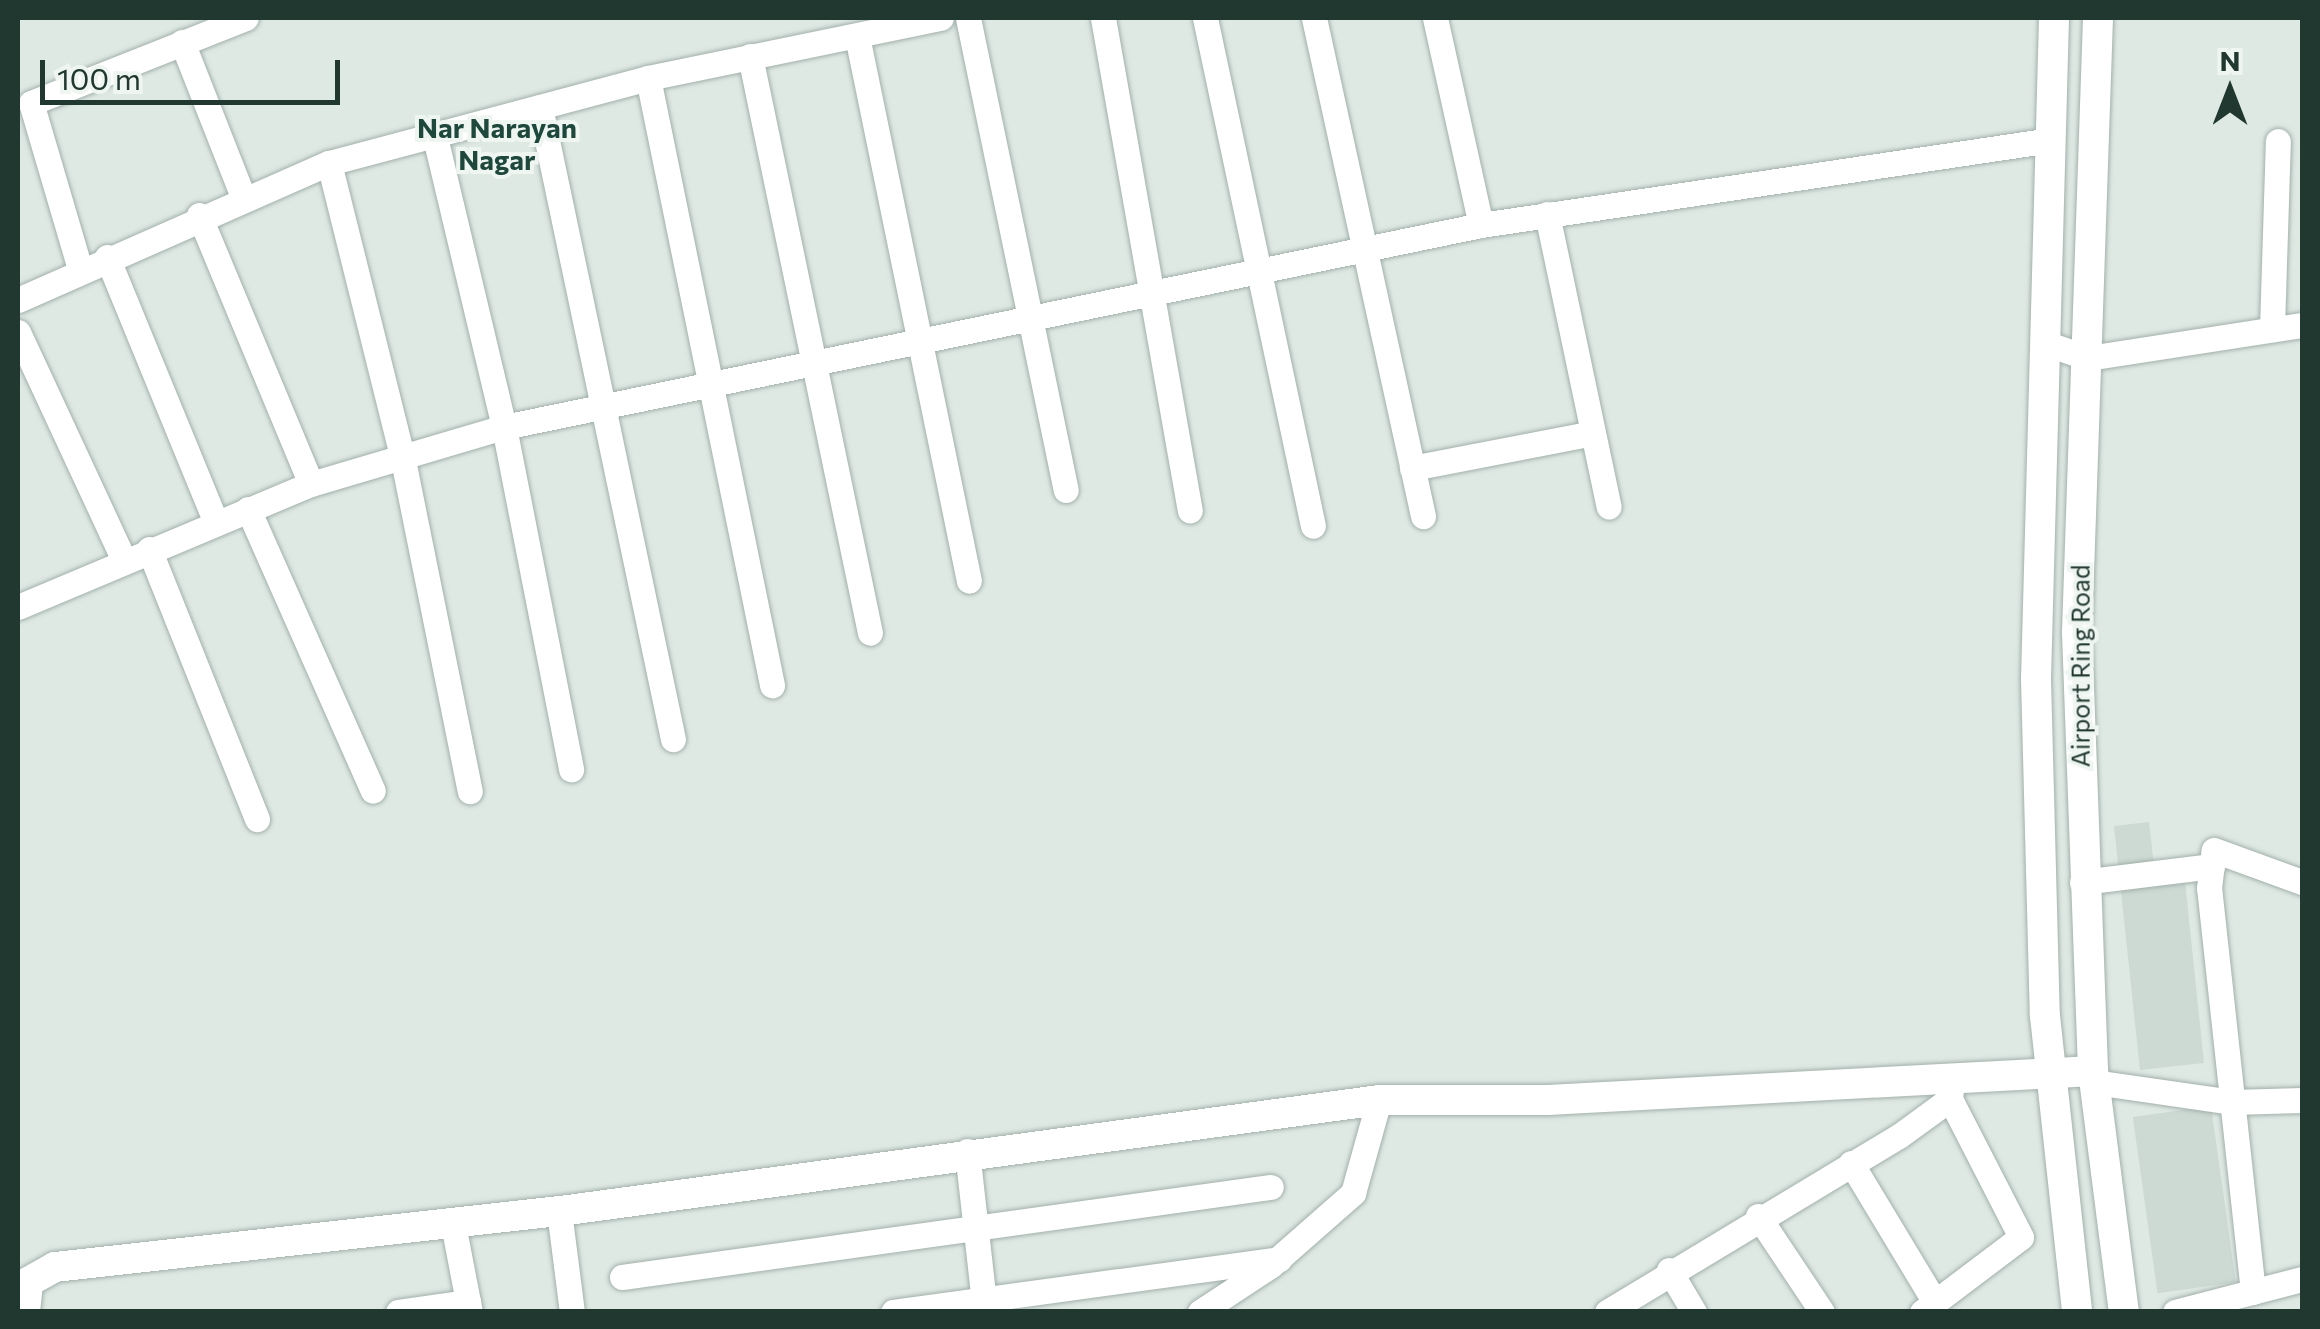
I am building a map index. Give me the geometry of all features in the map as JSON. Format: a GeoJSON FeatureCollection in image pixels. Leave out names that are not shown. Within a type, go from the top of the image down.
{"type":"FeatureCollection","features":[{"type":"Feature","properties":{"kind":"main road","name":"Airport Ring Road"},"geometry":{"type":"LineString","coordinates":[[2054,18],[2036,678],[2051,1076],[2077,1312]]}},
{"type":"Feature","properties":{"kind":"main road","name":"Airport Ring Road"},"geometry":{"type":"LineString","coordinates":[[2098,18],[2077,633],[2082,882],[2093,1077],[2124,1312]]}},
{"type":"Feature","properties":{"kind":"main road"},"geometry":{"type":"LineString","coordinates":[[22,1294],[55,1268],[559,1212],[967,1151],[1380,1100],[1951,1090],[2051,1076],[2093,1077]]}},
{"type":"Feature","properties":{"kind":"street"},"geometry":{"type":"LineString","coordinates":[[80,269],[31,103],[188,33],[246,18]]}},
{"type":"Feature","properties":{"kind":"street"},"geometry":{"type":"LineString","coordinates":[[18,300],[242,194],[329,164],[648,78],[941,18]]}},
{"type":"Feature","properties":{"kind":"street"},"geometry":{"type":"LineString","coordinates":[[968,18],[1066,490]]}},
{"type":"Feature","properties":{"kind":"street"},"geometry":{"type":"LineString","coordinates":[[1103,18],[1148,292],[1190,510]]}},
{"type":"Feature","properties":{"kind":"street"},"geometry":{"type":"LineString","coordinates":[[1206,18],[1313,526]]}},
{"type":"Feature","properties":{"kind":"street"},"geometry":{"type":"LineString","coordinates":[[1314,18],[1423,516]]}},
{"type":"Feature","properties":{"kind":"street"},"geometry":{"type":"LineString","coordinates":[[1435,18],[1481,226]]}},
{"type":"Feature","properties":{"kind":"street"},"geometry":{"type":"LineString","coordinates":[[188,33],[242,194]]}},
{"type":"Feature","properties":{"kind":"street"},"geometry":{"type":"LineString","coordinates":[[857,36],[969,581]]}},
{"type":"Feature","properties":{"kind":"street"},"geometry":{"type":"LineString","coordinates":[[750,56],[870,633]]}},
{"type":"Feature","properties":{"kind":"street"},"geometry":{"type":"LineString","coordinates":[[648,78],[772,685]]}},
{"type":"Feature","properties":{"kind":"street"},"geometry":{"type":"LineString","coordinates":[[540,107],[673,739]]}},
{"type":"Feature","properties":{"kind":"street"},"geometry":{"type":"LineString","coordinates":[[434,134],[504,427],[571,770]]}},
{"type":"Feature","properties":{"kind":"street"},"geometry":{"type":"LineString","coordinates":[[18,605],[215,520],[311,484],[504,427],[1481,226],[2051,140]]}},
{"type":"Feature","properties":{"kind":"street"},"geometry":{"type":"LineString","coordinates":[[2272,328],[2278,142]]}},
{"type":"Feature","properties":{"kind":"street"},"geometry":{"type":"LineString","coordinates":[[329,164],[402,455],[470,790]]}},
{"type":"Feature","properties":{"kind":"street"},"geometry":{"type":"LineString","coordinates":[[1546,214],[1609,507]]}},
{"type":"Feature","properties":{"kind":"street"},"geometry":{"type":"LineString","coordinates":[[199,215],[311,484]]}},
{"type":"Feature","properties":{"kind":"street"},"geometry":{"type":"LineString","coordinates":[[107,257],[215,520]]}},
{"type":"Feature","properties":{"kind":"street"},"geometry":{"type":"LineString","coordinates":[[2046,344],[2088,358],[2302,325]]}},
{"type":"Feature","properties":{"kind":"street"},"geometry":{"type":"LineString","coordinates":[[18,332],[124,560]]}},
{"type":"Feature","properties":{"kind":"street"},"geometry":{"type":"LineString","coordinates":[[1412,468],[1594,433]]}},
{"type":"Feature","properties":{"kind":"street"},"geometry":{"type":"LineString","coordinates":[[248,509],[374,790]]}},
{"type":"Feature","properties":{"kind":"street"},"geometry":{"type":"LineString","coordinates":[[149,549],[258,819]]}},
{"type":"Feature","properties":{"kind":"street"},"geometry":{"type":"LineString","coordinates":[[2253,1292],[2232,1102],[2212,866],[2214,850],[2302,882]]}},
{"type":"Feature","properties":{"kind":"street"},"geometry":{"type":"LineString","coordinates":[[2082,882],[2212,866]]}},
{"type":"Feature","properties":{"kind":"street"},"geometry":{"type":"LineString","coordinates":[[2093,1077],[2232,1102],[2302,1100]]}},
{"type":"Feature","properties":{"kind":"street"},"geometry":{"type":"LineString","coordinates":[[1608,1312],[1669,1270],[1851,1164],[1951,1090],[2022,1237],[1929,1307],[1851,1164]]}},
{"type":"Feature","properties":{"kind":"street"},"geometry":{"type":"LineString","coordinates":[[1200,1312],[1279,1259],[1364,1176],[1380,1100]]}},
{"type":"Feature","properties":{"kind":"street"},"geometry":{"type":"LineString","coordinates":[[967,1151],[984,1306]]}},
{"type":"Feature","properties":{"kind":"street"},"geometry":{"type":"LineString","coordinates":[[622,1277],[1271,1188]]}},
{"type":"Feature","properties":{"kind":"street"},"geometry":{"type":"LineString","coordinates":[[559,1212],[572,1312]]}},
{"type":"Feature","properties":{"kind":"street"},"geometry":{"type":"LineString","coordinates":[[1758,1216],[1822,1312]]}},
{"type":"Feature","properties":{"kind":"street"},"geometry":{"type":"LineString","coordinates":[[398,1312],[469,1307],[452,1224]]}},
{"type":"Feature","properties":{"kind":"street"},"geometry":{"type":"LineString","coordinates":[[892,1312],[984,1306],[1279,1259]]}},
{"type":"Feature","properties":{"kind":"street"},"geometry":{"type":"LineString","coordinates":[[1669,1270],[1694,1312]]}},
{"type":"Feature","properties":{"kind":"street"},"geometry":{"type":"LineString","coordinates":[[2175,1312],[2302,1280]]}},
{"type":"Feature","properties":{"kind":"shaded area"},"geometry":{"type":"Polygon","coordinates":[[[2149,822],[2156,883],[2185,881],[2204,1063],[2140,1070],[2114,826],[2149,822]]]}},
{"type":"Feature","properties":{"kind":"shaded area"},"geometry":{"type":"Polygon","coordinates":[[[2211,1106],[2236,1282],[2158,1293],[2133,1117],[2211,1106]]]}},
{"type":"Feature","properties":{"kind":"district","name":"Nar Narayan Nagar"},"geometry":{"type":"Point","coordinates":[497,143]}}]}
